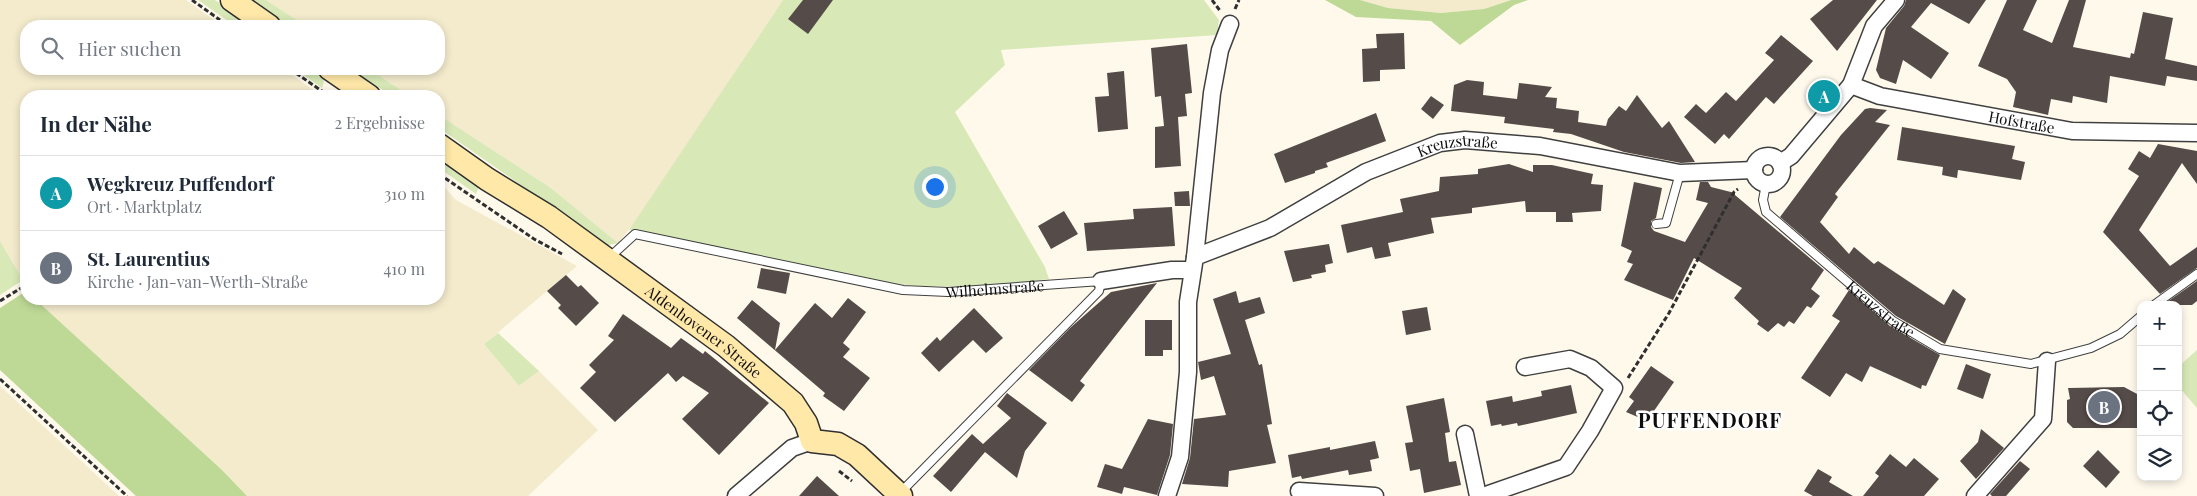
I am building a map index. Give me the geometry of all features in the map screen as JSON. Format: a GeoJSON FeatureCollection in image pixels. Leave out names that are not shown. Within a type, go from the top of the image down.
{"type":"FeatureCollection","features":[{"type":"Feature","properties":{"kind":"street"},"geometry":{"type":"LineString","coordinates":[[232,0],[261,20]]}},
{"type":"Feature","properties":{"kind":"street"},"geometry":{"type":"LineString","coordinates":[[1780,162],[1791,156],[1851,84],[1874,26],[1896,0]]}},
{"type":"Feature","properties":{"kind":"street"},"geometry":{"type":"LineString","coordinates":[[1167,496],[1180,456],[1188,372],[1188,302],[1212,93],[1220,50],[1230,24]]}},
{"type":"Feature","properties":{"kind":"street"},"geometry":{"type":"LineString","coordinates":[[339,75],[360,90]]}},
{"type":"Feature","properties":{"kind":"street","name":"Hofstraße"},"geometry":{"type":"LineString","coordinates":[[1851,84],[1880,96],[2072,130],[2197,133]]}},
{"type":"Feature","properties":{"kind":"street","name":"Kreuzstraße"},"geometry":{"type":"LineString","coordinates":[[1101,281],[1172,270],[1193,264],[1270,228],[1366,172],[1440,143],[1465,140],[1540,146],[1680,173],[1759,177]]}},
{"type":"Feature","properties":{"kind":"street","name":"Aldenhovener Straße"},"geometry":{"type":"LineString","coordinates":[[445,149],[487,179],[549,217],[726,346],[776,386],[793,403],[806,423],[812,440]]}},
{"type":"Feature","properties":{"kind":"street"},"geometry":{"type":"LineString","coordinates":[[1767,156],[1774,157],[1780,162],[1782,172],[1780,178],[1775,182],[1759,177],[1756,162],[1767,156]]}},
{"type":"Feature","properties":{"kind":"street"},"geometry":{"type":"LineString","coordinates":[[1483,496],[1566,467],[1590,431],[1614,388],[1591,368],[1570,359],[1525,367]]}},
{"type":"Feature","properties":{"kind":"street"},"geometry":{"type":"LineString","coordinates":[[1975,496],[2043,419],[2047,361]]}},
{"type":"Feature","properties":{"kind":"street"},"geometry":{"type":"LineString","coordinates":[[1465,434],[1478,496]]}},
{"type":"Feature","properties":{"kind":"street"},"geometry":{"type":"LineString","coordinates":[[736,496],[792,448],[812,440],[838,444],[857,454],[900,495]]}},
{"type":"Feature","properties":{"kind":"street"},"geometry":{"type":"LineString","coordinates":[[1299,491],[1375,496]]}},
{"type":"Feature","properties":{"kind":"lane"},"geometry":{"type":"LineString","coordinates":[[1656,224],[1666,223],[1680,173]]}},
{"type":"Feature","properties":{"kind":"lane","name":"Kreuzstraße"},"geometry":{"type":"LineString","coordinates":[[1759,177],[1766,212],[1893,321],[1940,349],[2031,364],[2091,348],[2120,334],[2137,319]]}},
{"type":"Feature","properties":{"kind":"lane","name":"Wilhelmstraße"},"geometry":{"type":"LineString","coordinates":[[608,259],[635,234],[903,290],[948,292],[1101,281]]}},
{"type":"Feature","properties":{"kind":"lane"},"geometry":{"type":"LineString","coordinates":[[2160,301],[2197,274]]}},
{"type":"Feature","properties":{"kind":"lane"},"geometry":{"type":"LineString","coordinates":[[900,495],[1099,291],[1101,281]]}},
{"type":"Feature","properties":{"kind":"path"},"geometry":{"type":"LineString","coordinates":[[192,0],[221,20]]}},
{"type":"Feature","properties":{"kind":"path"},"geometry":{"type":"LineString","coordinates":[[299,75],[320,90]]}},
{"type":"Feature","properties":{"kind":"path"},"geometry":{"type":"LineString","coordinates":[[1614,388],[1627,380],[1669,313],[1734,192],[1759,177]]}},
{"type":"Feature","properties":{"kind":"path"},"geometry":{"type":"LineString","coordinates":[[445,178],[534,239],[569,258]]}},
{"type":"Feature","properties":{"kind":"path"},"geometry":{"type":"LineString","coordinates":[[0,302],[20,289]]}},
{"type":"Feature","properties":{"kind":"path"},"geometry":{"type":"LineString","coordinates":[[0,379],[127,496]]}},
{"type":"Feature","properties":{"kind":"path"},"geometry":{"type":"LineString","coordinates":[[834,466],[855,484]]}},
{"type":"Feature","properties":{"kind":"shaded area"},"geometry":{"type":"Polygon","coordinates":[[[0,0],[186,0],[214,20],[20,20],[20,75],[292,75],[313,90],[20,90],[20,275],[0,241],[0,0]]]}},
{"type":"Feature","properties":{"kind":"shaded area"},"geometry":{"type":"Polygon","coordinates":[[[266,0],[783,0],[636,221],[618,243],[551,188],[445,119],[445,90],[401,90],[378,75],[445,75],[445,20],[297,20],[266,0]]]}},
{"type":"Feature","properties":{"kind":"shaded area"},"geometry":{"type":"Polygon","coordinates":[[[1360,0],[1511,0],[1484,9],[1441,13],[1388,8],[1360,0]]]}},
{"type":"Feature","properties":{"kind":"shaded area"},"geometry":{"type":"Polygon","coordinates":[[[445,188],[456,200],[577,266],[484,344],[519,386],[539,371],[598,430],[528,496],[247,496],[222,470],[42,305],[445,305],[445,188]]]}},
{"type":"Feature","properties":{"kind":"shaded area"},"geometry":{"type":"Polygon","coordinates":[[[0,386],[119,496],[0,496],[0,386]]]}},
{"type":"Feature","properties":{"kind":"green space"},"geometry":{"type":"Polygon","coordinates":[[[198,0],[215,0],[243,20],[226,20],[198,0]]]}},
{"type":"Feature","properties":{"kind":"green space"},"geometry":{"type":"Polygon","coordinates":[[[250,0],[266,0],[297,20],[279,20],[250,0]]]}},
{"type":"Feature","properties":{"kind":"green space"},"geometry":{"type":"Polygon","coordinates":[[[783,0],[1204,0],[1219,20],[1217,35],[1001,50],[1005,65],[955,112],[1045,267],[1049,279],[1009,284],[926,286],[885,283],[629,230],[783,0]]]}},
{"type":"Feature","properties":{"kind":"green space"},"geometry":{"type":"Polygon","coordinates":[[[1325,0],[1360,0],[1388,8],[1441,13],[1484,9],[1511,0],[1528,0],[1514,5],[1460,45],[1431,21],[1356,17],[1325,0]]]}},
{"type":"Feature","properties":{"kind":"green space"},"geometry":{"type":"Polygon","coordinates":[[[304,75],[323,76],[322,88],[304,75]]]}},
{"type":"Feature","properties":{"kind":"green space"},"geometry":{"type":"Polygon","coordinates":[[[360,75],[378,75],[401,90],[383,90],[360,75]]]}},
{"type":"Feature","properties":{"kind":"green space"},"geometry":{"type":"Polygon","coordinates":[[[445,119],[551,188],[618,243],[604,246],[548,204],[445,132],[445,119]]]}},
{"type":"Feature","properties":{"kind":"green space"},"geometry":{"type":"Polygon","coordinates":[[[445,158],[480,184],[476,194],[445,172],[445,158]]]}},
{"type":"Feature","properties":{"kind":"green space"},"geometry":{"type":"Polygon","coordinates":[[[0,241],[20,275],[20,282],[0,295],[0,241]]]}},
{"type":"Feature","properties":{"kind":"green space"},"geometry":{"type":"Polygon","coordinates":[[[20,295],[20,305],[42,305],[222,470],[247,496],[136,496],[0,370],[0,308],[20,295]]]}},
{"type":"Feature","properties":{"kind":"green space"},"geometry":{"type":"Polygon","coordinates":[[[498,333],[539,371],[519,386],[484,344],[498,333]]]}},
{"type":"Feature","properties":{"kind":"green space"},"geometry":{"type":"Polygon","coordinates":[[[2197,350],[2197,408],[2182,391],[2182,363],[2197,350]]]}},
{"type":"Feature","properties":{"kind":"building"},"geometry":{"type":"Polygon","coordinates":[[[803,0],[833,0],[808,34],[788,19],[803,0]]]}},
{"type":"Feature","properties":{"kind":"building"},"geometry":{"type":"Polygon","coordinates":[[[1833,0],[1877,0],[1837,51],[1810,19],[1833,0]]]}},
{"type":"Feature","properties":{"kind":"building"},"geometry":{"type":"Polygon","coordinates":[[[1906,0],[1986,0],[1969,24],[1931,3],[1911,27],[1949,53],[1931,79],[1903,60],[1896,84],[1880,78],[1876,70],[1886,28],[1904,6],[1906,0]]]}},
{"type":"Feature","properties":{"kind":"building"},"geometry":{"type":"Polygon","coordinates":[[[2007,0],[2037,0],[2023,30],[2052,43],[2069,0],[2086,0],[2073,47],[2130,58],[2131,53],[2134,54],[2143,12],[2173,18],[2165,59],[2197,66],[2197,81],[2167,76],[2165,86],[2110,76],[2107,103],[2073,96],[2072,103],[2051,99],[2048,115],[2013,107],[2016,92],[2007,79],[1978,66],[2007,0]]]}},
{"type":"Feature","properties":{"kind":"building"},"geometry":{"type":"Polygon","coordinates":[[[1404,33],[1405,69],[1380,70],[1380,81],[1363,82],[1362,49],[1377,48],[1376,34],[1404,33]]]}},
{"type":"Feature","properties":{"kind":"building"},"geometry":{"type":"Polygon","coordinates":[[[1781,35],[1813,61],[1774,104],[1766,97],[1729,139],[1724,134],[1715,144],[1684,117],[1696,104],[1706,113],[1726,92],[1736,101],[1774,60],[1765,53],[1781,35]]]}},
{"type":"Feature","properties":{"kind":"building"},"geometry":{"type":"Polygon","coordinates":[[[1187,44],[1192,93],[1185,94],[1187,116],[1178,117],[1181,166],[1155,168],[1155,127],[1164,126],[1161,96],[1155,97],[1151,48],[1187,44]]]}},
{"type":"Feature","properties":{"kind":"building"},"geometry":{"type":"Polygon","coordinates":[[[1124,71],[1128,129],[1098,132],[1095,97],[1109,96],[1107,73],[1124,71]]]}},
{"type":"Feature","properties":{"kind":"building"},"geometry":{"type":"Polygon","coordinates":[[[1467,80],[1484,82],[1483,95],[1517,99],[1519,83],[1552,87],[1545,97],[1557,98],[1556,108],[1579,111],[1578,122],[1606,126],[1608,119],[1619,106],[1626,111],[1637,95],[1662,128],[1669,121],[1695,162],[1681,163],[1624,152],[1571,134],[1553,132],[1554,129],[1504,123],[1505,117],[1451,111],[1454,85],[1467,80]]]}},
{"type":"Feature","properties":{"kind":"building"},"geometry":{"type":"Polygon","coordinates":[[[1431,96],[1444,105],[1433,119],[1421,109],[1431,96]]]}},
{"type":"Feature","properties":{"kind":"building"},"geometry":{"type":"Polygon","coordinates":[[[1865,109],[1887,110],[1875,122],[1890,125],[1835,194],[1838,197],[1820,222],[1849,254],[1854,247],[1874,264],[1878,261],[1944,305],[1953,289],[1966,299],[1945,344],[1896,316],[1780,217],[1841,135],[1865,109]]]}},
{"type":"Feature","properties":{"kind":"building"},"geometry":{"type":"Polygon","coordinates":[[[1376,113],[1386,141],[1326,163],[1328,167],[1285,183],[1274,154],[1376,113]]]}},
{"type":"Feature","properties":{"kind":"building"},"geometry":{"type":"Polygon","coordinates":[[[1902,127],[2015,146],[2012,159],[2025,162],[2021,180],[1958,170],[1957,178],[1942,175],[1943,167],[1897,160],[1902,127]]]}},
{"type":"Feature","properties":{"kind":"building"},"geometry":{"type":"Polygon","coordinates":[[[2158,144],[2197,151],[2197,184],[2182,163],[2139,230],[2170,266],[2197,247],[2197,268],[2160,294],[2103,232],[2139,176],[2128,169],[2139,151],[2150,158],[2158,144]]]}},
{"type":"Feature","properties":{"kind":"building"},"geometry":{"type":"Polygon","coordinates":[[[1509,164],[1533,172],[1533,165],[1552,165],[1593,174],[1591,184],[1603,185],[1601,211],[1572,213],[1573,222],[1556,222],[1556,212],[1526,212],[1525,201],[1472,208],[1472,213],[1431,218],[1434,233],[1388,243],[1391,256],[1375,259],[1372,247],[1347,253],[1341,225],[1403,212],[1400,199],[1439,191],[1440,177],[1478,174],[1478,169],[1509,164]]]}},
{"type":"Feature","properties":{"kind":"building"},"geometry":{"type":"Polygon","coordinates":[[[1634,182],[1662,188],[1656,218],[1651,221],[1651,227],[1654,231],[1685,242],[1708,203],[1696,200],[1700,182],[1708,182],[1711,187],[1735,193],[1735,195],[1824,270],[1811,289],[1820,296],[1811,308],[1807,306],[1794,324],[1789,321],[1784,327],[1778,323],[1768,332],[1757,324],[1759,321],[1734,298],[1742,288],[1694,258],[1673,300],[1624,280],[1633,264],[1627,262],[1632,251],[1621,246],[1634,182]]]}},
{"type":"Feature","properties":{"kind":"building"},"geometry":{"type":"Polygon","coordinates":[[[1189,191],[1190,206],[1175,206],[1174,192],[1189,191]]]}},
{"type":"Feature","properties":{"kind":"building"},"geometry":{"type":"Polygon","coordinates":[[[1172,207],[1175,246],[1087,251],[1084,223],[1134,219],[1133,209],[1172,207]]]}},
{"type":"Feature","properties":{"kind":"building"},"geometry":{"type":"Polygon","coordinates":[[[1064,211],[1078,234],[1051,249],[1038,226],[1064,211]]]}},
{"type":"Feature","properties":{"kind":"building"},"geometry":{"type":"Polygon","coordinates":[[[1329,244],[1333,263],[1325,265],[1326,272],[1311,275],[1312,278],[1293,282],[1284,251],[1329,244]]]}},
{"type":"Feature","properties":{"kind":"building"},"geometry":{"type":"Polygon","coordinates":[[[761,268],[790,273],[786,294],[757,288],[761,268]]]}},
{"type":"Feature","properties":{"kind":"building"},"geometry":{"type":"Polygon","coordinates":[[[566,275],[578,287],[581,285],[599,303],[576,326],[558,308],[561,305],[547,291],[566,275]]]}},
{"type":"Feature","properties":{"kind":"building"},"geometry":{"type":"Polygon","coordinates":[[[2197,281],[2197,301],[2192,305],[2182,305],[2182,301],[2168,301],[2197,281]]]}},
{"type":"Feature","properties":{"kind":"building"},"geometry":{"type":"Polygon","coordinates":[[[1157,283],[1080,381],[1085,385],[1072,402],[1029,370],[1070,328],[1111,292],[1157,283]]]}},
{"type":"Feature","properties":{"kind":"building"},"geometry":{"type":"Polygon","coordinates":[[[1849,290],[1890,326],[1940,355],[1926,386],[1922,385],[1921,389],[1870,366],[1862,382],[1846,373],[1830,397],[1801,378],[1840,321],[1832,316],[1849,290]]]}},
{"type":"Feature","properties":{"kind":"building"},"geometry":{"type":"Polygon","coordinates":[[[1236,291],[1239,303],[1260,297],[1265,313],[1245,320],[1259,365],[1262,364],[1272,424],[1267,425],[1276,463],[1229,471],[1228,487],[1182,484],[1190,458],[1194,419],[1226,415],[1214,376],[1201,380],[1198,362],[1231,354],[1213,299],[1236,291]]]}},
{"type":"Feature","properties":{"kind":"building"},"geometry":{"type":"Polygon","coordinates":[[[848,298],[866,312],[843,343],[850,349],[843,357],[870,378],[844,411],[823,396],[825,393],[737,318],[752,300],[780,323],[775,350],[815,303],[832,318],[848,298]]]}},
{"type":"Feature","properties":{"kind":"building"},"geometry":{"type":"Polygon","coordinates":[[[1427,307],[1431,330],[1406,335],[1402,311],[1427,307]]]}},
{"type":"Feature","properties":{"kind":"building"},"geometry":{"type":"Polygon","coordinates":[[[974,308],[1003,338],[986,353],[973,340],[939,372],[921,353],[937,337],[940,341],[974,308]]]}},
{"type":"Feature","properties":{"kind":"building"},"geometry":{"type":"Polygon","coordinates":[[[623,314],[671,348],[681,338],[703,354],[705,351],[769,403],[719,455],[682,419],[709,393],[683,376],[676,382],[668,373],[615,422],[580,388],[596,372],[589,365],[614,340],[608,336],[623,314]]]}},
{"type":"Feature","properties":{"kind":"building"},"geometry":{"type":"Polygon","coordinates":[[[1145,320],[1172,320],[1172,350],[1163,350],[1163,356],[1145,356],[1145,320]]]}},
{"type":"Feature","properties":{"kind":"building"},"geometry":{"type":"Polygon","coordinates":[[[1966,364],[1991,374],[1983,399],[1957,389],[1966,364]]]}},
{"type":"Feature","properties":{"kind":"building"},"geometry":{"type":"Polygon","coordinates":[[[1651,366],[1674,382],[1647,421],[1626,412],[1634,401],[1629,397],[1651,366]]]}},
{"type":"Feature","properties":{"kind":"building"},"geometry":{"type":"Polygon","coordinates":[[[1571,385],[1577,413],[1518,426],[1517,423],[1491,426],[1486,401],[1512,396],[1513,402],[1542,396],[1541,391],[1571,385]]]}},
{"type":"Feature","properties":{"kind":"building"},"geometry":{"type":"Polygon","coordinates":[[[2124,387],[2137,394],[2137,428],[2073,428],[2067,422],[2067,400],[2070,399],[2068,388],[2124,387]]]}},
{"type":"Feature","properties":{"kind":"building"},"geometry":{"type":"Polygon","coordinates":[[[1007,393],[1047,423],[1025,451],[1017,478],[985,452],[951,492],[933,476],[972,434],[983,444],[1011,418],[997,406],[1007,393]]]}},
{"type":"Feature","properties":{"kind":"building"},"geometry":{"type":"Polygon","coordinates":[[[1444,398],[1450,432],[1445,433],[1449,462],[1456,461],[1461,485],[1424,493],[1420,469],[1410,471],[1405,443],[1413,442],[1406,406],[1444,398]]]}},
{"type":"Feature","properties":{"kind":"building"},"geometry":{"type":"Polygon","coordinates":[[[1148,419],[1173,424],[1170,455],[1157,495],[1124,487],[1122,494],[1097,487],[1105,464],[1122,469],[1148,419]]]}},
{"type":"Feature","properties":{"kind":"building"},"geometry":{"type":"Polygon","coordinates":[[[1981,429],[2004,448],[1976,479],[1960,461],[1978,442],[1981,429]]]}},
{"type":"Feature","properties":{"kind":"building"},"geometry":{"type":"Polygon","coordinates":[[[1375,441],[1379,458],[1370,460],[1372,471],[1349,475],[1348,470],[1302,479],[1301,476],[1292,478],[1288,455],[1330,447],[1330,450],[1375,441]]]}},
{"type":"Feature","properties":{"kind":"building"},"geometry":{"type":"Polygon","coordinates":[[[2098,450],[2120,472],[2106,488],[2083,466],[2098,450]]]}},
{"type":"Feature","properties":{"kind":"building"},"geometry":{"type":"Polygon","coordinates":[[[1890,454],[1906,467],[1914,458],[1939,479],[1924,496],[1863,496],[1879,476],[1875,473],[1890,454]]]}},
{"type":"Feature","properties":{"kind":"building"},"geometry":{"type":"Polygon","coordinates":[[[2020,461],[2030,469],[2006,496],[1992,496],[1990,494],[2020,461]]]}},
{"type":"Feature","properties":{"kind":"building"},"geometry":{"type":"Polygon","coordinates":[[[1818,469],[1832,477],[1829,482],[1853,496],[1813,496],[1804,491],[1818,469]]]}},
{"type":"Feature","properties":{"kind":"building"},"geometry":{"type":"Polygon","coordinates":[[[817,476],[839,496],[799,496],[817,476]]]}},
{"type":"Feature","properties":{"kind":"place","name":"Wegkreuz Puffendorf"},"geometry":{"type":"Point","coordinates":[1824,96]}},
{"type":"Feature","properties":{"kind":"place","name":"St. Laurentius"},"geometry":{"type":"Point","coordinates":[2104,407]}},
{"type":"Feature","properties":{"kind":"district","name":"PUFFENDORF"},"geometry":{"type":"Point","coordinates":[1710,419]}}]}
